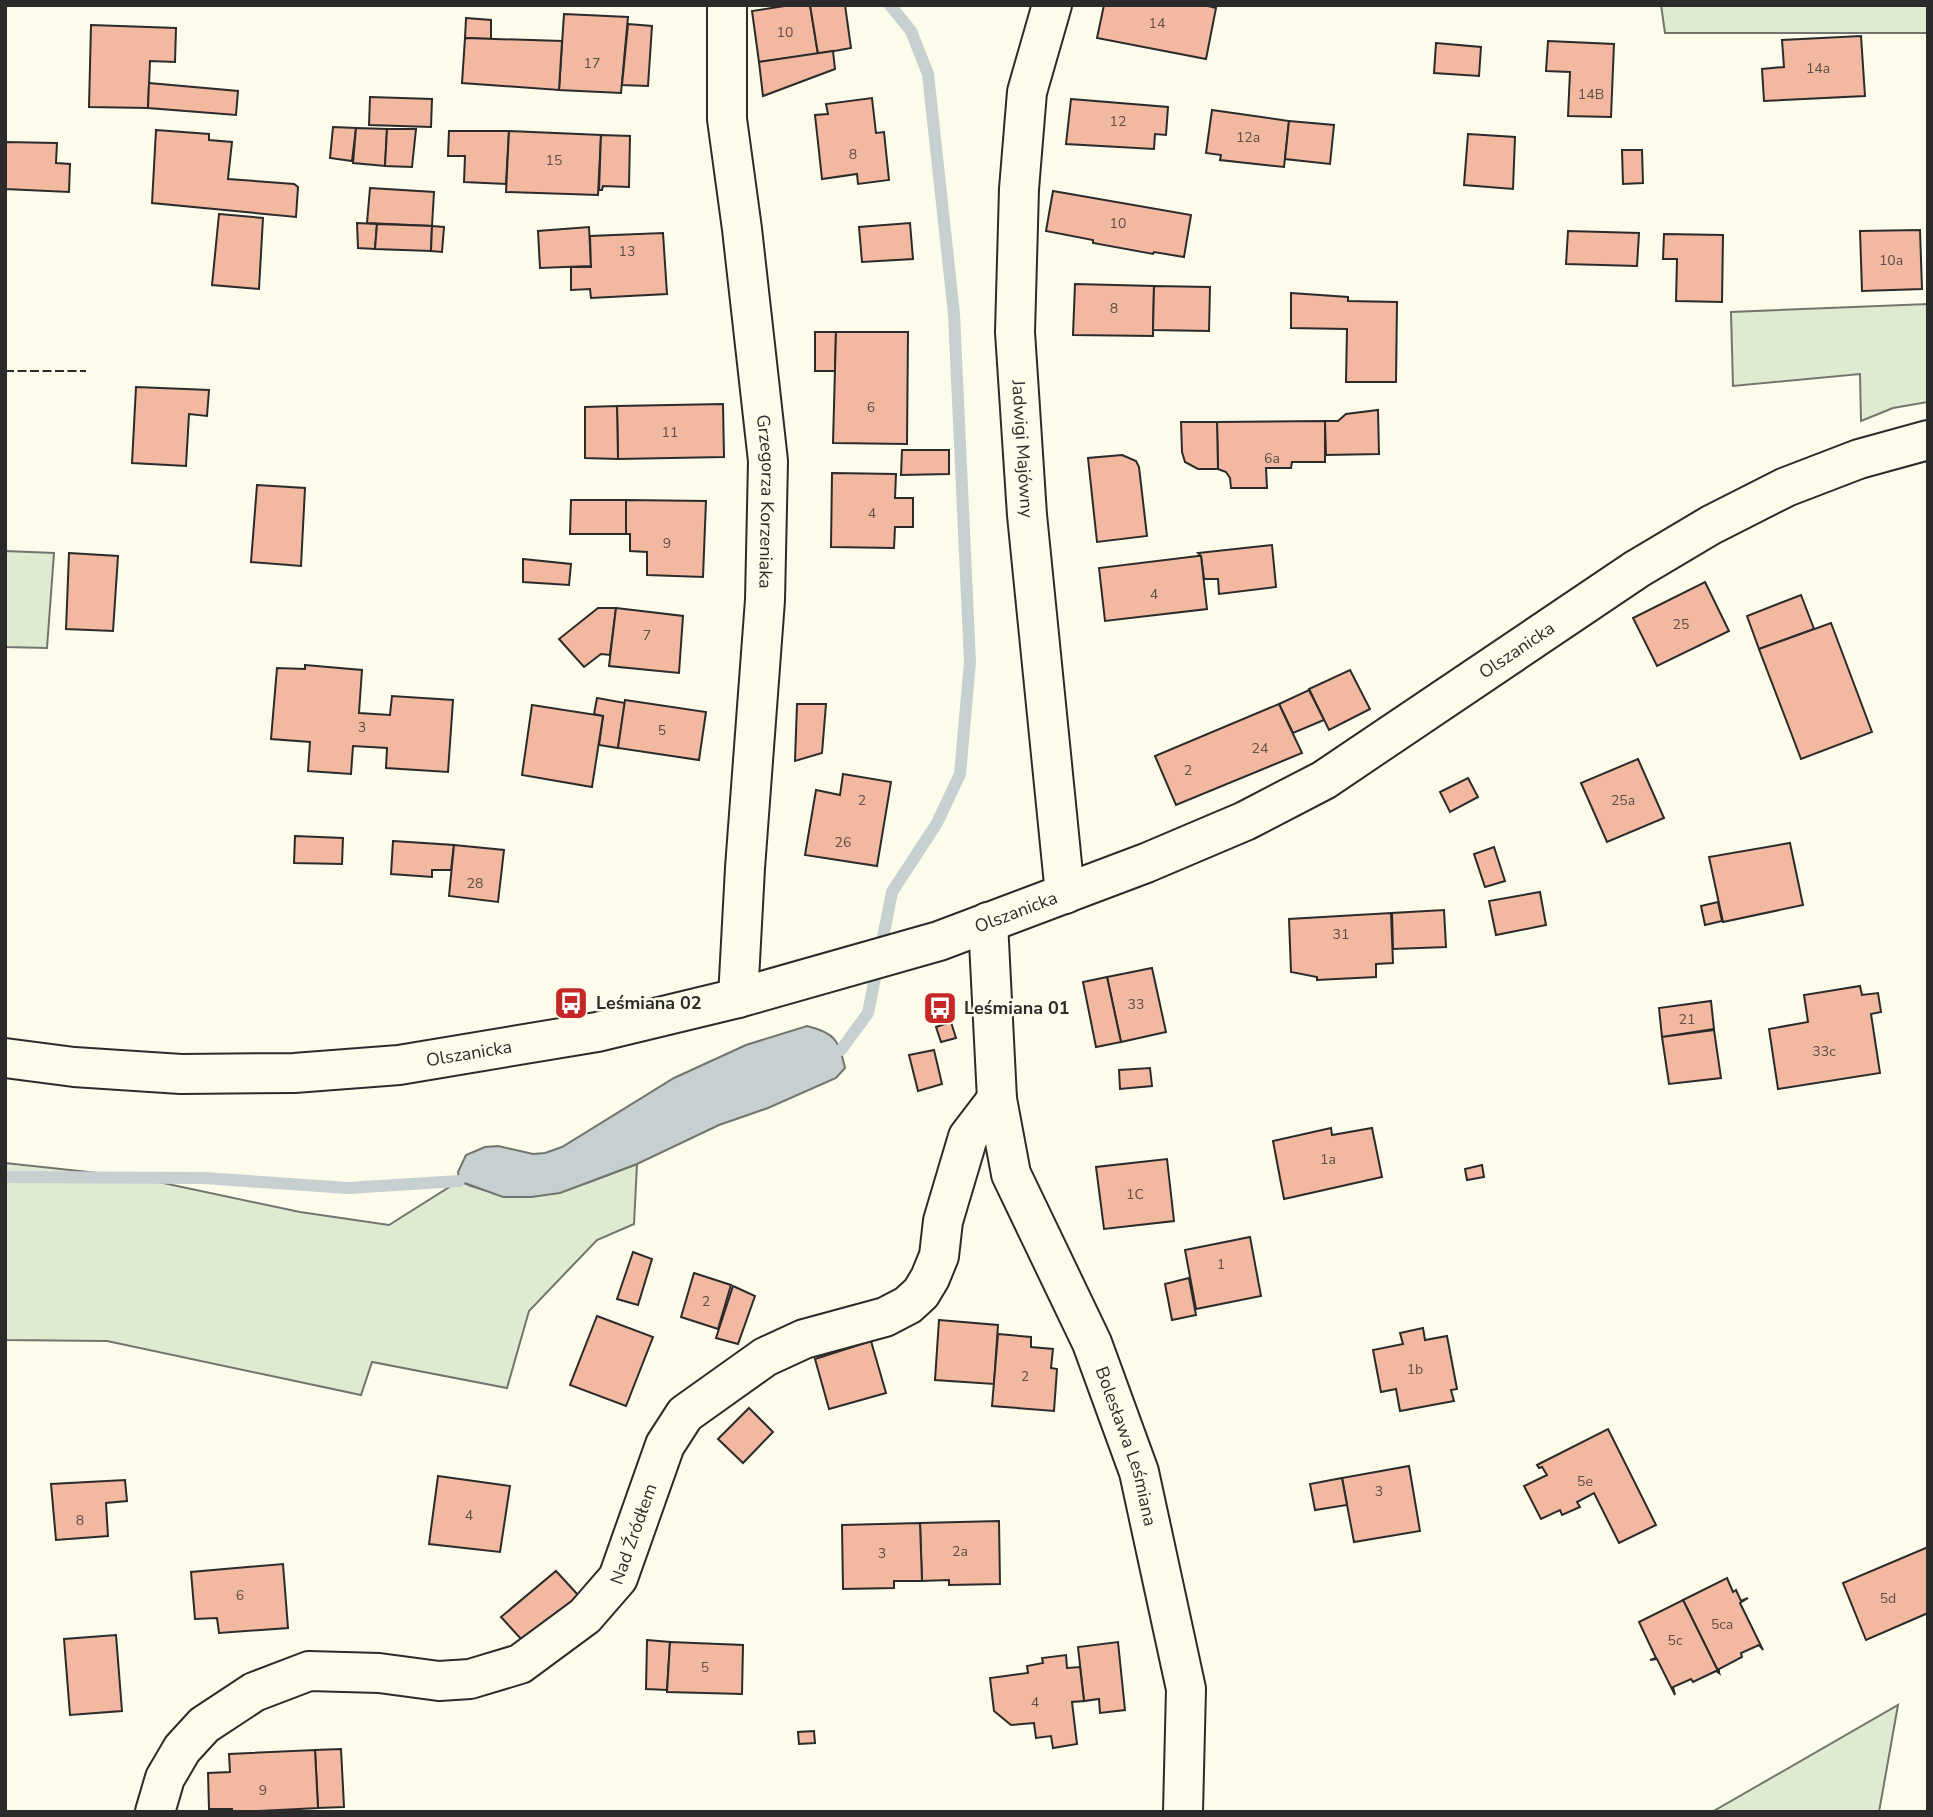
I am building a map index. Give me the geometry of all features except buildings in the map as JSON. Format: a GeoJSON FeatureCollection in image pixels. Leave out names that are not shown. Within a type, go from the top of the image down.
{"type":"FeatureCollection","features":[{"type":"Feature","properties":{"kind":"street","name":"Grzegorza Korzeniaka"},"geometry":{"type":"LineString","coordinates":[[727,5],[727,119],[744,243],[768,461],[765,600],[738,998]]}},
{"type":"Feature","properties":{"kind":"street","name":"Jadwigi Majówny"},"geometry":{"type":"LineString","coordinates":[[1052,5],[1027,92],[1019,190],[1015,332],[1027,515],[1065,894]]}},
{"type":"Feature","properties":{"kind":"street","name":"Olszanicka"},"geometry":{"type":"LineString","coordinates":[[5,1058],[74,1067],[181,1074],[294,1073],[399,1065],[597,1032],[738,998],[919,946],[1065,894],[1245,821],[1324,780],[1637,569],[1711,525],[1786,487],[1858,459],[1928,440]]}},
{"type":"Feature","properties":{"kind":"street","name":"Bolesława Leśmiana"},"geometry":{"type":"LineString","coordinates":[[988,922],[997,1099],[1011,1174],[1092,1343],[1139,1472],[1186,1689],[1183,1812]]}},
{"type":"Feature","properties":{"kind":"street","name":"Nad Źródłem"},"geometry":{"type":"LineString","coordinates":[[155,1812],[165,1778],[182,1749],[204,1726],[254,1692],[309,1671],[379,1673],[439,1681],[470,1679],[520,1664],[585,1616],[618,1578],[665,1445],[685,1413],[765,1357],[804,1339],[885,1317],[908,1305],[921,1293],[939,1256],[943,1221],[968,1137],[997,1099]]}},
{"type":"Feature","properties":{"kind":"green space"},"geometry":{"type":"Polygon","coordinates":[[[1661,5],[1928,5],[1928,33],[1665,33],[1661,5]]]}},
{"type":"Feature","properties":{"kind":"green space"},"geometry":{"type":"Polygon","coordinates":[[[1928,304],[1928,402],[1893,408],[1861,421],[1860,374],[1733,386],[1731,312],[1928,304]]]}},
{"type":"Feature","properties":{"kind":"green space"},"geometry":{"type":"Polygon","coordinates":[[[5,551],[54,553],[47,648],[5,647],[5,551]]]}},
{"type":"Feature","properties":{"kind":"green space"},"geometry":{"type":"Polygon","coordinates":[[[5,1163],[135,1177],[300,1212],[389,1225],[459,1181],[507,1195],[529,1196],[571,1188],[637,1164],[634,1224],[597,1240],[529,1311],[507,1388],[372,1362],[361,1395],[107,1341],[5,1340],[5,1163]]]}},
{"type":"Feature","properties":{"kind":"green space"},"geometry":{"type":"Polygon","coordinates":[[[1898,1705],[1879,1812],[1712,1812],[1898,1705]]]}},
{"type":"Feature","properties":{"kind":"shaded area"},"geometry":{"type":"Polygon","coordinates":[[[807,1026],[830,1035],[838,1044],[845,1068],[836,1078],[768,1108],[719,1125],[637,1164],[560,1193],[503,1197],[459,1181],[458,1172],[466,1155],[485,1147],[498,1146],[533,1154],[562,1147],[674,1078],[746,1045],[807,1026]]]}},
{"type":"Feature","properties":{"kind":"waterway"},"geometry":{"type":"LineString","coordinates":[[841,1050],[868,1013],[892,892],[937,823],[960,774],[970,662],[954,314],[928,74],[911,31],[890,5]]}},
{"type":"Feature","properties":{"kind":"waterway"},"geometry":{"type":"LineString","coordinates":[[5,1177],[204,1178],[348,1188],[459,1181]]}},
{"type":"Feature","properties":{"kind":"fence"},"geometry":{"type":"LineString","coordinates":[[5,371],[86,371]]}},
{"type":"Feature","properties":{"kind":"place","name":"Leśmiana 02"},"geometry":{"type":"Point","coordinates":[571,1003]}},
{"type":"Feature","properties":{"kind":"place","name":"Leśmiana 01"},"geometry":{"type":"Point","coordinates":[940,1008]}}]}
